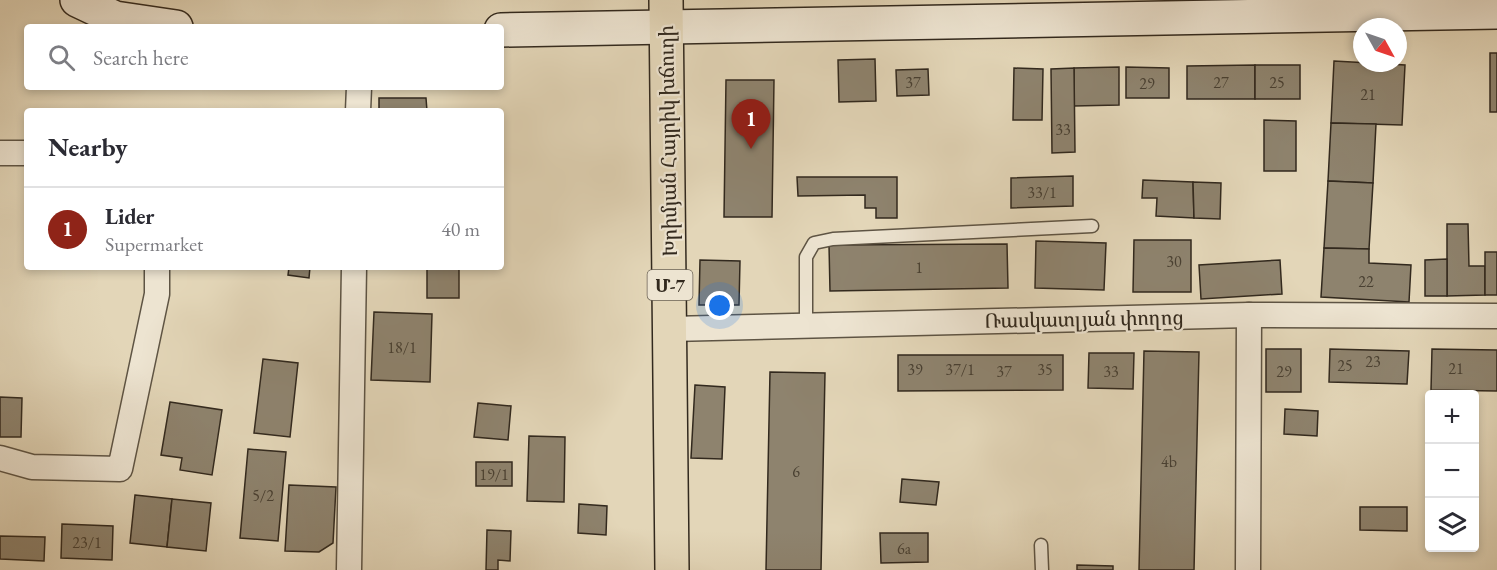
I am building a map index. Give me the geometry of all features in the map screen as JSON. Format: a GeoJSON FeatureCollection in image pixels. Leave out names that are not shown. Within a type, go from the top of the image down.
{"type":"FeatureCollection","features":[{"type":"Feature","properties":{"kind":"highway","name":"Խրիմյան Հայրիկ խճուղի"},"geometry":{"type":"LineString","coordinates":[[666,14],[672,570]]}},
{"type":"Feature","properties":{"kind":"main road"},"geometry":{"type":"LineString","coordinates":[[77,0],[115,18],[156,24]]}},
{"type":"Feature","properties":{"kind":"main road"},"geometry":{"type":"LineString","coordinates":[[504,30],[666,14],[1497,12]]}},
{"type":"Feature","properties":{"kind":"street"},"geometry":{"type":"LineString","coordinates":[[358,108],[359,90]]}},
{"type":"Feature","properties":{"kind":"street"},"geometry":{"type":"LineString","coordinates":[[0,153],[24,153]]}},
{"type":"Feature","properties":{"kind":"street"},"geometry":{"type":"LineString","coordinates":[[0,458],[33,467],[120,469],[157,294],[157,270]]}},
{"type":"Feature","properties":{"kind":"street"},"geometry":{"type":"LineString","coordinates":[[349,570],[354,270]]}},
{"type":"Feature","properties":{"kind":"street","name":"Ռասկատլյան փողոց"},"geometry":{"type":"LineString","coordinates":[[671,329],[1249,315],[1497,316]]}},
{"type":"Feature","properties":{"kind":"street"},"geometry":{"type":"LineString","coordinates":[[1248,570],[1249,315]]}},
{"type":"Feature","properties":{"kind":"lane"},"geometry":{"type":"LineString","coordinates":[[806,325],[806,257],[814,243],[833,239],[1092,226]]}},
{"type":"Feature","properties":{"kind":"lane"},"geometry":{"type":"LineString","coordinates":[[1041,545],[1042,570]]}},
{"type":"Feature","properties":{"kind":"building"},"geometry":{"type":"Polygon","coordinates":[[[1490,53],[1497,53],[1497,112],[1490,112],[1490,53]]]}},
{"type":"Feature","properties":{"kind":"building"},"geometry":{"type":"Polygon","coordinates":[[[875,59],[876,101],[839,102],[838,60],[875,59]]]}},
{"type":"Feature","properties":{"kind":"building"},"geometry":{"type":"Polygon","coordinates":[[[1334,61],[1353,62],[1353,72],[1405,72],[1402,125],[1331,123],[1334,61]]]}},
{"type":"Feature","properties":{"kind":"building"},"geometry":{"type":"Polygon","coordinates":[[[1255,65],[1255,99],[1187,99],[1187,66],[1255,65]]]}},
{"type":"Feature","properties":{"kind":"building"},"geometry":{"type":"Polygon","coordinates":[[[1255,65],[1300,65],[1300,99],[1255,99],[1255,65]]]}},
{"type":"Feature","properties":{"kind":"building"},"geometry":{"type":"Polygon","coordinates":[[[1119,67],[1119,105],[1074,106],[1074,68],[1119,67]]]}},
{"type":"Feature","properties":{"kind":"building"},"geometry":{"type":"Polygon","coordinates":[[[1126,67],[1169,68],[1169,98],[1126,98],[1126,67]]]}},
{"type":"Feature","properties":{"kind":"building"},"geometry":{"type":"Polygon","coordinates":[[[1014,68],[1043,69],[1042,120],[1013,120],[1014,68]]]}},
{"type":"Feature","properties":{"kind":"building"},"geometry":{"type":"Polygon","coordinates":[[[1074,68],[1075,152],[1052,153],[1051,69],[1074,68]]]}},
{"type":"Feature","properties":{"kind":"building"},"geometry":{"type":"Polygon","coordinates":[[[928,69],[929,95],[897,96],[896,70],[928,69]]]}},
{"type":"Feature","properties":{"kind":"building"},"geometry":{"type":"Polygon","coordinates":[[[726,80],[774,80],[772,217],[724,217],[726,80]]]}},
{"type":"Feature","properties":{"kind":"building"},"geometry":{"type":"Polygon","coordinates":[[[379,98],[426,98],[427,108],[379,108],[379,98]]]}},
{"type":"Feature","properties":{"kind":"building"},"geometry":{"type":"Polygon","coordinates":[[[1264,120],[1296,121],[1296,171],[1264,171],[1264,120]]]}},
{"type":"Feature","properties":{"kind":"building"},"geometry":{"type":"Polygon","coordinates":[[[1331,123],[1376,124],[1373,183],[1328,181],[1331,123]]]}},
{"type":"Feature","properties":{"kind":"building"},"geometry":{"type":"Polygon","coordinates":[[[1073,176],[1073,206],[1011,208],[1011,178],[1073,176]]]}},
{"type":"Feature","properties":{"kind":"building"},"geometry":{"type":"Polygon","coordinates":[[[797,177],[897,177],[897,218],[876,218],[876,208],[865,208],[865,195],[798,196],[797,177]]]}},
{"type":"Feature","properties":{"kind":"building"},"geometry":{"type":"Polygon","coordinates":[[[1143,180],[1193,182],[1194,218],[1156,216],[1157,198],[1142,198],[1143,180]]]}},
{"type":"Feature","properties":{"kind":"building"},"geometry":{"type":"Polygon","coordinates":[[[1328,181],[1373,183],[1369,249],[1324,248],[1328,181]]]}},
{"type":"Feature","properties":{"kind":"building"},"geometry":{"type":"Polygon","coordinates":[[[1193,182],[1221,183],[1220,219],[1194,218],[1193,182]]]}},
{"type":"Feature","properties":{"kind":"building"},"geometry":{"type":"Polygon","coordinates":[[[1447,224],[1468,224],[1469,266],[1485,266],[1485,295],[1447,296],[1447,224]]]}},
{"type":"Feature","properties":{"kind":"building"},"geometry":{"type":"Polygon","coordinates":[[[1134,240],[1191,240],[1191,292],[1133,292],[1134,240]]]}},
{"type":"Feature","properties":{"kind":"building"},"geometry":{"type":"Polygon","coordinates":[[[1036,241],[1106,243],[1104,290],[1035,288],[1036,241]]]}},
{"type":"Feature","properties":{"kind":"building"},"geometry":{"type":"Polygon","coordinates":[[[1007,244],[1008,288],[830,291],[829,245],[1007,244]]]}},
{"type":"Feature","properties":{"kind":"building"},"geometry":{"type":"Polygon","coordinates":[[[1324,248],[1369,249],[1369,263],[1411,265],[1409,302],[1321,297],[1324,248]]]}},
{"type":"Feature","properties":{"kind":"building"},"geometry":{"type":"Polygon","coordinates":[[[1485,252],[1497,252],[1497,295],[1485,295],[1485,252]]]}},
{"type":"Feature","properties":{"kind":"building"},"geometry":{"type":"Polygon","coordinates":[[[1447,259],[1447,296],[1425,296],[1425,260],[1447,259]]]}},
{"type":"Feature","properties":{"kind":"building"},"geometry":{"type":"Polygon","coordinates":[[[700,260],[740,261],[739,305],[699,305],[700,260]]]}},
{"type":"Feature","properties":{"kind":"building"},"geometry":{"type":"Polygon","coordinates":[[[1280,260],[1282,294],[1201,299],[1199,265],[1280,260]]]}},
{"type":"Feature","properties":{"kind":"building"},"geometry":{"type":"Polygon","coordinates":[[[289,270],[310,270],[309,278],[288,275],[289,270]]]}},
{"type":"Feature","properties":{"kind":"building"},"geometry":{"type":"Polygon","coordinates":[[[427,270],[459,270],[459,298],[427,298],[427,270]]]}},
{"type":"Feature","properties":{"kind":"building"},"geometry":{"type":"Polygon","coordinates":[[[374,312],[432,314],[430,382],[371,380],[374,312]]]}},
{"type":"Feature","properties":{"kind":"building"},"geometry":{"type":"Polygon","coordinates":[[[1266,349],[1301,349],[1301,392],[1266,392],[1266,349]]]}},
{"type":"Feature","properties":{"kind":"building"},"geometry":{"type":"Polygon","coordinates":[[[1330,349],[1409,351],[1407,384],[1329,382],[1330,349]]]}},
{"type":"Feature","properties":{"kind":"building"},"geometry":{"type":"Polygon","coordinates":[[[1432,349],[1497,350],[1497,391],[1431,390],[1432,349]]]}},
{"type":"Feature","properties":{"kind":"building"},"geometry":{"type":"Polygon","coordinates":[[[1144,351],[1199,352],[1194,570],[1139,570],[1144,351]]]}},
{"type":"Feature","properties":{"kind":"building"},"geometry":{"type":"Polygon","coordinates":[[[1089,353],[1134,353],[1133,389],[1088,388],[1089,353]]]}},
{"type":"Feature","properties":{"kind":"building"},"geometry":{"type":"Polygon","coordinates":[[[898,355],[1063,355],[1063,390],[898,391],[898,355]]]}},
{"type":"Feature","properties":{"kind":"building"},"geometry":{"type":"Polygon","coordinates":[[[263,359],[298,363],[290,437],[254,433],[263,359]]]}},
{"type":"Feature","properties":{"kind":"building"},"geometry":{"type":"Polygon","coordinates":[[[770,372],[825,373],[821,570],[766,570],[770,372]]]}},
{"type":"Feature","properties":{"kind":"building"},"geometry":{"type":"Polygon","coordinates":[[[695,385],[725,387],[722,459],[691,458],[695,385]]]}},
{"type":"Feature","properties":{"kind":"building"},"geometry":{"type":"Polygon","coordinates":[[[0,397],[22,398],[21,437],[0,437],[0,397]]]}},
{"type":"Feature","properties":{"kind":"building"},"geometry":{"type":"Polygon","coordinates":[[[170,402],[222,410],[212,475],[180,470],[182,458],[161,455],[170,402]]]}},
{"type":"Feature","properties":{"kind":"building"},"geometry":{"type":"Polygon","coordinates":[[[478,403],[511,406],[508,440],[474,437],[478,403]]]}},
{"type":"Feature","properties":{"kind":"building"},"geometry":{"type":"Polygon","coordinates":[[[1285,409],[1318,411],[1317,436],[1284,434],[1285,409]]]}},
{"type":"Feature","properties":{"kind":"building"},"geometry":{"type":"Polygon","coordinates":[[[529,436],[565,437],[564,502],[527,501],[529,436]]]}},
{"type":"Feature","properties":{"kind":"building"},"geometry":{"type":"Polygon","coordinates":[[[248,449],[286,452],[278,541],[240,538],[248,449]]]}},
{"type":"Feature","properties":{"kind":"building"},"geometry":{"type":"Polygon","coordinates":[[[476,462],[512,462],[512,486],[476,486],[476,462]]]}},
{"type":"Feature","properties":{"kind":"building"},"geometry":{"type":"Polygon","coordinates":[[[902,479],[939,482],[936,505],[900,502],[902,479]]]}},
{"type":"Feature","properties":{"kind":"building"},"geometry":{"type":"Polygon","coordinates":[[[289,485],[336,487],[333,543],[319,552],[285,551],[289,485]]]}},
{"type":"Feature","properties":{"kind":"building"},"geometry":{"type":"Polygon","coordinates":[[[135,495],[172,499],[167,547],[130,543],[135,495]]]}},
{"type":"Feature","properties":{"kind":"building"},"geometry":{"type":"Polygon","coordinates":[[[172,499],[211,503],[206,551],[167,547],[172,499]]]}},
{"type":"Feature","properties":{"kind":"building"},"geometry":{"type":"Polygon","coordinates":[[[579,504],[607,506],[606,535],[578,533],[579,504]]]}},
{"type":"Feature","properties":{"kind":"building"},"geometry":{"type":"Polygon","coordinates":[[[1360,507],[1407,507],[1407,531],[1360,530],[1360,507]]]}},
{"type":"Feature","properties":{"kind":"building"},"geometry":{"type":"Polygon","coordinates":[[[62,524],[113,526],[112,560],[61,558],[62,524]]]}},
{"type":"Feature","properties":{"kind":"building"},"geometry":{"type":"Polygon","coordinates":[[[487,530],[511,531],[510,561],[498,560],[498,570],[486,570],[487,530]]]}},
{"type":"Feature","properties":{"kind":"building"},"geometry":{"type":"Polygon","coordinates":[[[880,533],[928,533],[928,562],[881,563],[880,533]]]}},
{"type":"Feature","properties":{"kind":"building"},"geometry":{"type":"Polygon","coordinates":[[[0,536],[45,537],[44,561],[0,559],[0,536]]]}},
{"type":"Feature","properties":{"kind":"building"},"geometry":{"type":"Polygon","coordinates":[[[1077,565],[1113,566],[1113,570],[1077,570],[1077,565]]]}},
{"type":"Feature","properties":{"kind":"place","name":"Lider"},"geometry":{"type":"Point","coordinates":[751,149]}}]}
